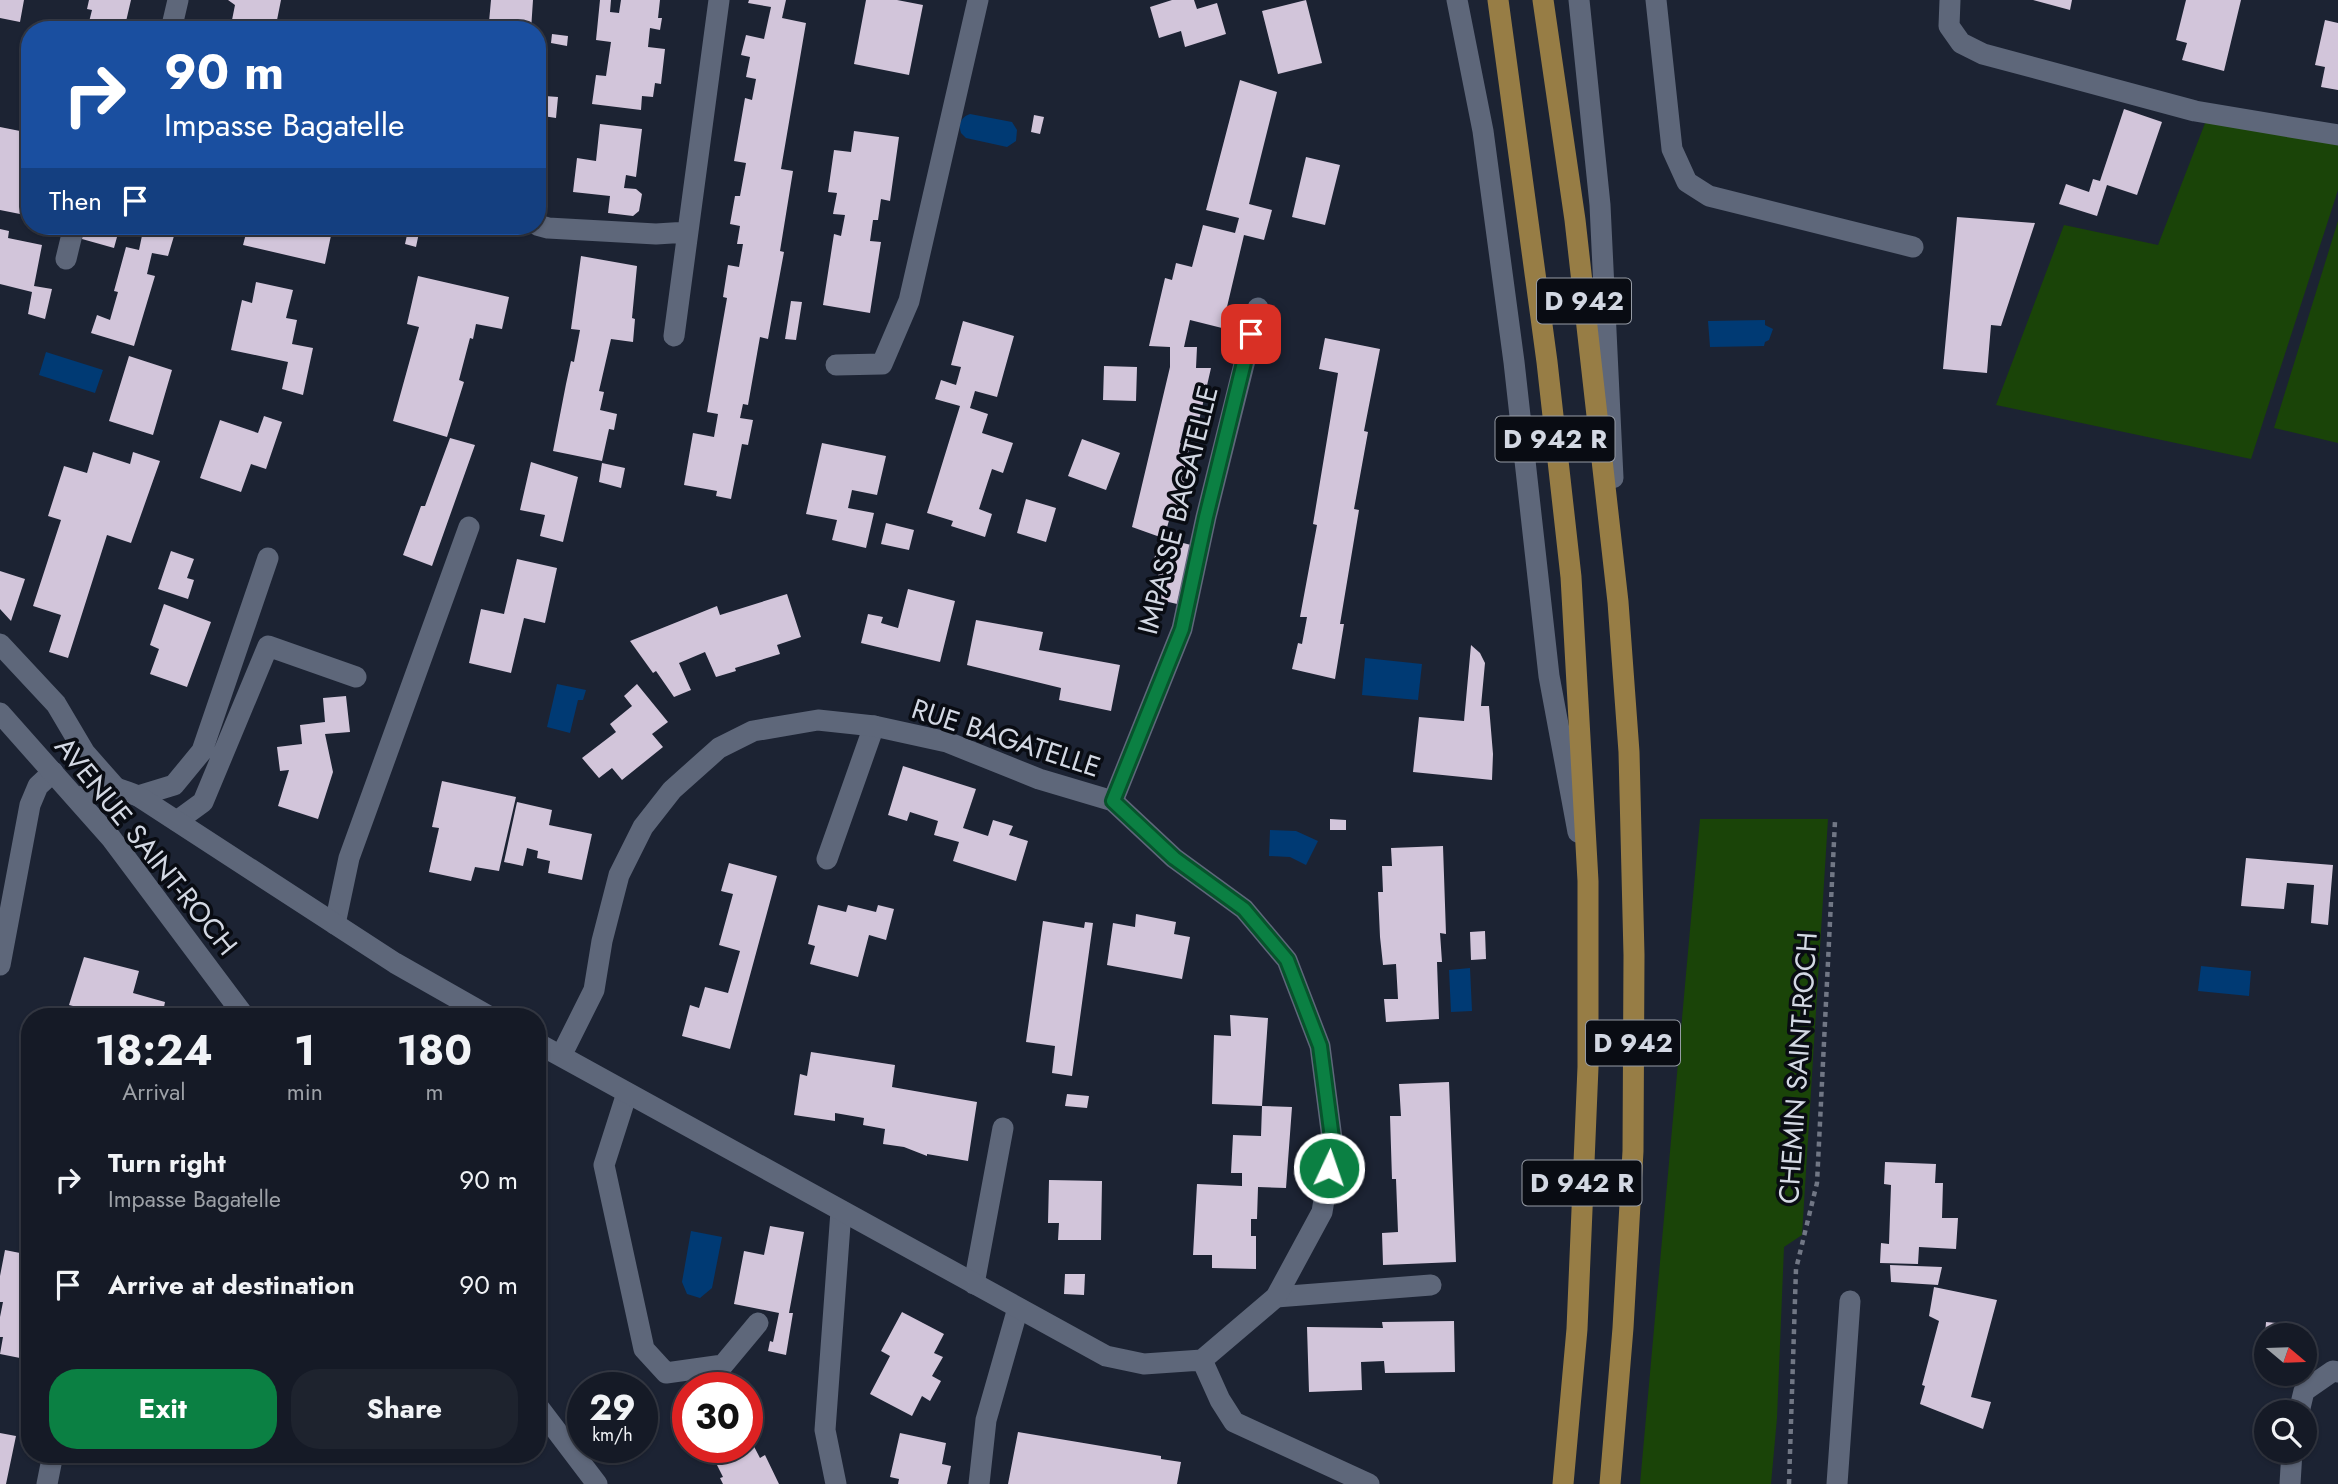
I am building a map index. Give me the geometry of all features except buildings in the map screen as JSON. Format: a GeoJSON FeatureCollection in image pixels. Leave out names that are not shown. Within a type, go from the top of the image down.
{"type":"FeatureCollection","features":[{"type":"Feature","properties":{"kind":"main road","name":"D 942 R"},"geometry":{"type":"LineString","coordinates":[[1498,0],[1546,362],[1571,577],[1588,881],[1588,1067],[1577,1329],[1563,1484]]}},
{"type":"Feature","properties":{"kind":"main road","name":"D 942"},"geometry":{"type":"LineString","coordinates":[[1543,0],[1575,220],[1618,602],[1629,752],[1633,928],[1633,1151],[1623,1328],[1610,1484]]}},
{"type":"Feature","properties":{"kind":"street"},"geometry":{"type":"LineString","coordinates":[[173,21],[178,0]]}},
{"type":"Feature","properties":{"kind":"street"},"geometry":{"type":"LineString","coordinates":[[674,336],[719,0]]}},
{"type":"Feature","properties":{"kind":"street"},"geometry":{"type":"LineString","coordinates":[[836,365],[882,364],[909,301],[978,0]]}},
{"type":"Feature","properties":{"kind":"street"},"geometry":{"type":"LineString","coordinates":[[1457,0],[1483,131],[1514,362],[1549,676],[1588,881]]}},
{"type":"Feature","properties":{"kind":"street"},"geometry":{"type":"LineString","coordinates":[[1578,0],[1600,205],[1618,602]]}},
{"type":"Feature","properties":{"kind":"street"},"geometry":{"type":"LineString","coordinates":[[1656,0],[1672,149],[1687,182],[1709,196],[1913,247]]}},
{"type":"Feature","properties":{"kind":"street"},"geometry":{"type":"LineString","coordinates":[[1950,0],[1949,26],[1961,43],[1983,54],[2195,111],[2338,135]]}},
{"type":"Feature","properties":{"kind":"street"},"geometry":{"type":"LineString","coordinates":[[546,227],[656,234],[688,232]]}},
{"type":"Feature","properties":{"kind":"street"},"geometry":{"type":"LineString","coordinates":[[66,259],[72,235]]}},
{"type":"Feature","properties":{"kind":"street","name":"IMPASSE BAGATELLE"},"geometry":{"type":"LineString","coordinates":[[1113,801],[1182,629],[1206,517],[1258,308]]}},
{"type":"Feature","properties":{"kind":"street"},"geometry":{"type":"LineString","coordinates":[[335,925],[349,858],[469,527]]}},
{"type":"Feature","properties":{"kind":"street"},"geometry":{"type":"LineString","coordinates":[[138,796],[174,785],[202,751],[268,558]]}},
{"type":"Feature","properties":{"kind":"street"},"geometry":{"type":"LineString","coordinates":[[0,644],[56,704],[85,753],[115,787]]}},
{"type":"Feature","properties":{"kind":"street"},"geometry":{"type":"LineString","coordinates":[[177,821],[203,802],[268,646],[356,677]]}},
{"type":"Feature","properties":{"kind":"street","name":"AVENUE SAINT-ROCH"},"geometry":{"type":"LineString","coordinates":[[0,713],[111,838],[238,1008]]}},
{"type":"Feature","properties":{"kind":"street","name":"RUE BAGATELLE"},"geometry":{"type":"LineString","coordinates":[[561,1056],[594,990],[602,941],[619,875],[643,827],[672,790],[719,748],[753,731],[818,720],[874,726],[947,742],[1039,779],[1113,801],[1174,858],[1244,909],[1287,960],[1320,1046],[1333,1146],[1322,1212],[1276,1297],[1202,1360]]}},
{"type":"Feature","properties":{"kind":"street"},"geometry":{"type":"LineString","coordinates":[[827,859],[874,726]]}},
{"type":"Feature","properties":{"kind":"street"},"geometry":{"type":"LineString","coordinates":[[0,965],[30,805],[38,786],[53,772]]}},
{"type":"Feature","properties":{"kind":"street"},"geometry":{"type":"LineString","coordinates":[[78,800],[96,787],[115,787],[138,796],[395,963],[474,1008]]}},
{"type":"Feature","properties":{"kind":"street"},"geometry":{"type":"LineString","coordinates":[[546,1048],[1105,1356],[1144,1364],[1202,1360],[1220,1400],[1234,1422],[1368,1484]]}},
{"type":"Feature","properties":{"kind":"street"},"geometry":{"type":"LineString","coordinates":[[627,1093],[604,1165],[644,1349],[666,1373],[723,1365],[758,1323]]}},
{"type":"Feature","properties":{"kind":"street"},"geometry":{"type":"LineString","coordinates":[[974,1284],[1003,1128]]}},
{"type":"Feature","properties":{"kind":"street"},"geometry":{"type":"LineString","coordinates":[[836,1484],[825,1430],[841,1212]]}},
{"type":"Feature","properties":{"kind":"street"},"geometry":{"type":"LineString","coordinates":[[1276,1297],[1431,1285]]}},
{"type":"Feature","properties":{"kind":"street"},"geometry":{"type":"LineString","coordinates":[[1837,1484],[1850,1301]]}},
{"type":"Feature","properties":{"kind":"street"},"geometry":{"type":"LineString","coordinates":[[979,1484],[986,1420],[1018,1308]]}},
{"type":"Feature","properties":{"kind":"street"},"geometry":{"type":"LineString","coordinates":[[2302,1400],[2304,1391],[2333,1371],[2338,1371]]}},
{"type":"Feature","properties":{"kind":"street"},"geometry":{"type":"LineString","coordinates":[[546,1417],[597,1484]]}},
{"type":"Feature","properties":{"kind":"street"},"geometry":{"type":"LineString","coordinates":[[47,1484],[51,1463]]}},
{"type":"Feature","properties":{"kind":"street"},"geometry":{"type":"LineString","coordinates":[[2290,1484],[2291,1463]]}},
{"type":"Feature","properties":{"kind":"path","name":"CHEMIN SAINT-ROCH"},"geometry":{"type":"LineString","coordinates":[[1789,1484],[1796,1269],[1817,1184],[1835,821]]}},
{"type":"Feature","properties":{"kind":"green space"},"geometry":{"type":"Polygon","coordinates":[[[2207,118],[2338,140],[2338,190],[2251,459],[1996,405],[2064,225],[2158,245],[2207,118]]]}},
{"type":"Feature","properties":{"kind":"green space"},"geometry":{"type":"Polygon","coordinates":[[[2338,221],[2338,443],[2274,428],[2338,221]]]}},
{"type":"Feature","properties":{"kind":"green space"},"geometry":{"type":"Polygon","coordinates":[[[1700,819],[1828,819],[1802,1235],[1784,1247],[1777,1418],[1771,1484],[1640,1484],[1700,819]]]}},
{"type":"Feature","properties":{"kind":"water"},"geometry":{"type":"Polygon","coordinates":[[[970,114],[1012,122],[1017,130],[1016,141],[1007,147],[966,138],[961,133],[960,124],[964,117],[970,114]]]}},
{"type":"Feature","properties":{"kind":"water"},"geometry":{"type":"Polygon","coordinates":[[[1765,320],[1765,325],[1773,329],[1764,346],[1710,347],[1708,321],[1765,320]]]}},
{"type":"Feature","properties":{"kind":"water"},"geometry":{"type":"Polygon","coordinates":[[[46,352],[103,370],[95,393],[39,375],[46,352]]]}},
{"type":"Feature","properties":{"kind":"water"},"geometry":{"type":"Polygon","coordinates":[[[1365,658],[1422,664],[1418,700],[1362,695],[1365,658]]]}},
{"type":"Feature","properties":{"kind":"water"},"geometry":{"type":"Polygon","coordinates":[[[557,684],[586,690],[583,700],[578,700],[570,733],[547,727],[557,684]]]}},
{"type":"Feature","properties":{"kind":"water"},"geometry":{"type":"Polygon","coordinates":[[[1270,830],[1296,831],[1318,841],[1306,865],[1290,857],[1269,856],[1270,830]]]}},
{"type":"Feature","properties":{"kind":"water"},"geometry":{"type":"Polygon","coordinates":[[[2201,966],[2251,971],[2249,996],[2198,991],[2201,966]]]}},
{"type":"Feature","properties":{"kind":"water"},"geometry":{"type":"Polygon","coordinates":[[[1470,968],[1472,1011],[1451,1012],[1449,970],[1470,968]]]}},
{"type":"Feature","properties":{"kind":"water"},"geometry":{"type":"Polygon","coordinates":[[[691,1231],[722,1237],[712,1288],[700,1298],[687,1294],[682,1282],[691,1231]]]}},
{"type":"Feature","properties":{"kind":"route"},"geometry":{"type":"LineString","coordinates":[[1251,334],[1206,517],[1182,629],[1113,801],[1174,858],[1244,909],[1287,960],[1320,1046],[1333,1146],[1329,1168]]}}]}
